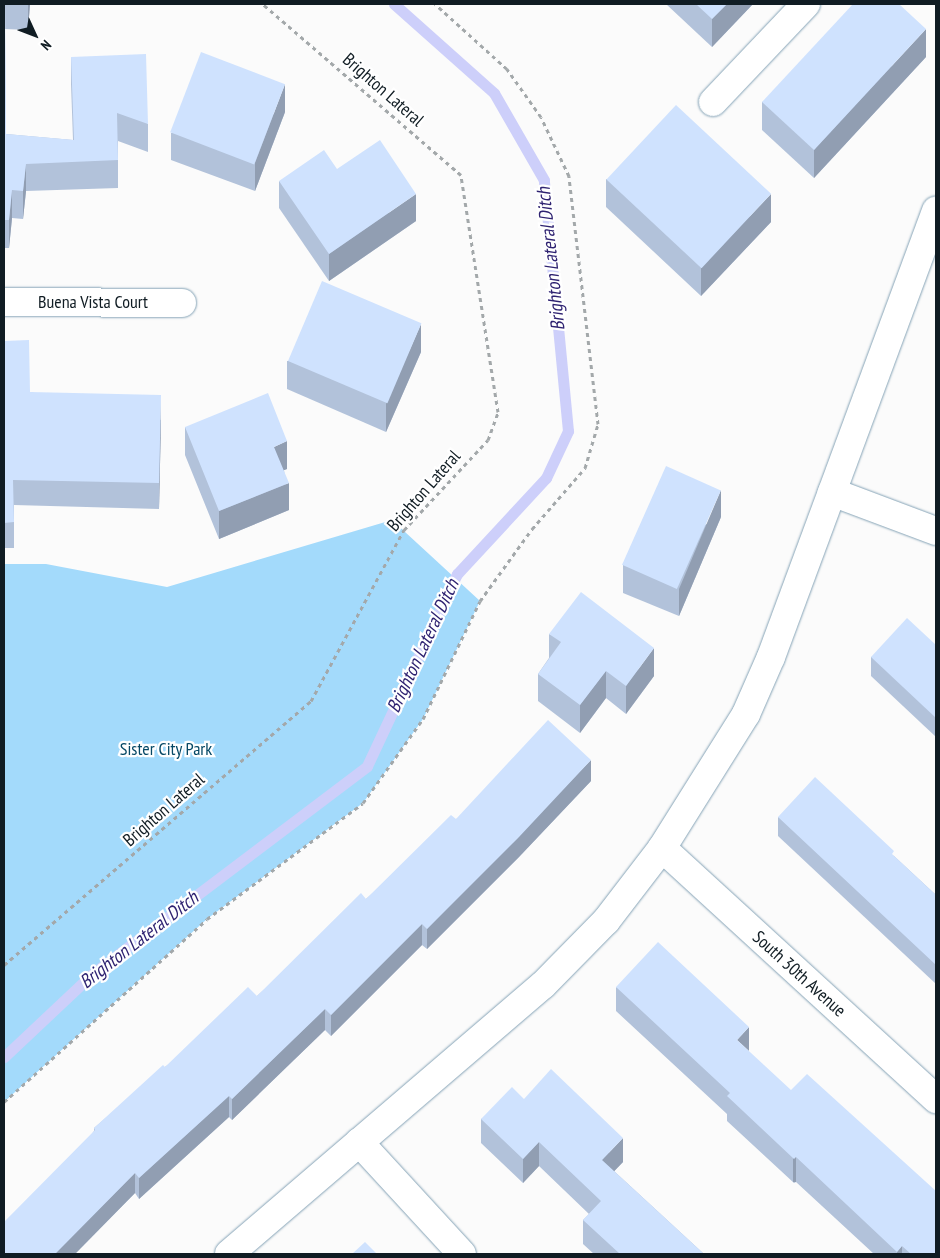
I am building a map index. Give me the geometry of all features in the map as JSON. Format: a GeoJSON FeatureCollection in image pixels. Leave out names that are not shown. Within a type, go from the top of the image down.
{"type":"FeatureCollection","features":[{"type":"Feature","properties":{"kind":"street"},"geometry":{"type":"LineString","coordinates":[[713,102],[806,4]]}},
{"type":"Feature","properties":{"kind":"street"},"geometry":{"type":"LineString","coordinates":[[229,1254],[543,985],[606,921],[662,848],[746,714],[771,657],[936,211]]}},
{"type":"Feature","properties":{"kind":"street","name":"Buena Vista Court"},"geometry":{"type":"LineString","coordinates":[[4,302],[182,303]]}},
{"type":"Feature","properties":{"kind":"street"},"geometry":{"type":"LineString","coordinates":[[832,492],[936,531]]}},
{"type":"Feature","properties":{"kind":"street","name":"South 30th Avenue"},"geometry":{"type":"LineString","coordinates":[[662,848],[936,1100]]}},
{"type":"Feature","properties":{"kind":"street"},"geometry":{"type":"LineString","coordinates":[[359,1142],[462,1254]]}},
{"type":"Feature","properties":{"kind":"path","name":"Brighton Lateral"},"geometry":{"type":"LineString","coordinates":[[4,965],[311,701],[404,530],[488,440],[498,412],[461,175],[262,4]]}},
{"type":"Feature","properties":{"kind":"path"},"geometry":{"type":"LineString","coordinates":[[4,1102],[207,919],[363,803],[424,719],[480,601],[532,529],[585,468],[598,424],[569,176],[541,117],[507,69],[435,4]]}},
{"type":"Feature","properties":{"kind":"green space","name":"Sister City Park"},"geometry":{"type":"Polygon","coordinates":[[[392,520],[480,601],[423,719],[363,803],[207,919],[4,1102],[4,564],[46,564],[167,587],[392,520]]]}},
{"type":"Feature","properties":{"kind":"building"},"geometry":{"type":"Polygon","coordinates":[[[4,4],[6,134],[74,140],[71,57],[146,54],[148,124],[117,113],[118,160],[26,164],[23,191],[12,190],[9,220],[4,220],[4,4]]]}},
{"type":"Feature","properties":{"kind":"building"},"geometry":{"type":"Polygon","coordinates":[[[696,4],[727,4],[712,19],[696,4]]]}},
{"type":"Feature","properties":{"kind":"building"},"geometry":{"type":"Polygon","coordinates":[[[853,4],[899,4],[926,29],[814,150],[762,102],[853,4]]]}},
{"type":"Feature","properties":{"kind":"building"},"geometry":{"type":"Polygon","coordinates":[[[201,52],[285,84],[254,165],[170,132],[201,52]]]}},
{"type":"Feature","properties":{"kind":"building"},"geometry":{"type":"Polygon","coordinates":[[[676,105],[771,194],[702,268],[606,180],[676,105]]]}},
{"type":"Feature","properties":{"kind":"building"},"geometry":{"type":"Polygon","coordinates":[[[380,140],[416,194],[329,254],[279,181],[324,150],[337,169],[380,140]]]}},
{"type":"Feature","properties":{"kind":"building"},"geometry":{"type":"Polygon","coordinates":[[[322,281],[421,323],[387,403],[288,361],[322,281]]]}},
{"type":"Feature","properties":{"kind":"building"},"geometry":{"type":"Polygon","coordinates":[[[29,340],[30,392],[161,395],[159,483],[13,480],[14,522],[4,523],[4,341],[29,340]]]}},
{"type":"Feature","properties":{"kind":"building"},"geometry":{"type":"Polygon","coordinates":[[[268,393],[287,441],[274,447],[289,483],[219,511],[185,427],[268,393]]]}},
{"type":"Feature","properties":{"kind":"building"},"geometry":{"type":"Polygon","coordinates":[[[666,466],[721,490],[677,589],[622,565],[666,466]]]}},
{"type":"Feature","properties":{"kind":"building"},"geometry":{"type":"Polygon","coordinates":[[[581,592],[654,648],[626,686],[606,671],[580,705],[538,674],[561,642],[549,634],[581,592]]]}},
{"type":"Feature","properties":{"kind":"building"},"geometry":{"type":"Polygon","coordinates":[[[907,618],[936,645],[936,718],[871,657],[907,618]]]}},
{"type":"Feature","properties":{"kind":"building"},"geometry":{"type":"Polygon","coordinates":[[[548,720],[591,760],[519,837],[427,929],[422,924],[331,1015],[325,1009],[232,1099],[229,1096],[139,1178],[135,1173],[55,1254],[4,1254],[4,1222],[95,1130],[94,1128],[163,1065],[165,1067],[248,987],[257,996],[361,893],[366,899],[451,815],[456,819],[548,720]]]}},
{"type":"Feature","properties":{"kind":"building"},"geometry":{"type":"Polygon","coordinates":[[[815,777],[894,851],[892,854],[936,895],[936,965],[778,817],[815,777]]]}},
{"type":"Feature","properties":{"kind":"building"},"geometry":{"type":"Polygon","coordinates":[[[658,942],[749,1027],[737,1040],[791,1090],[807,1074],[936,1191],[936,1254],[911,1254],[902,1246],[897,1252],[796,1157],[794,1159],[727,1096],[730,1093],[616,987],[658,942]]]}},
{"type":"Feature","properties":{"kind":"building"},"geometry":{"type":"Polygon","coordinates":[[[551,1069],[623,1138],[602,1160],[704,1254],[620,1254],[583,1220],[601,1201],[539,1142],[523,1159],[481,1119],[512,1087],[524,1099],[551,1069]]]}},
{"type":"Feature","properties":{"kind":"building"},"geometry":{"type":"Polygon","coordinates":[[[365,1242],[377,1254],[352,1254],[365,1242]]]}},
{"type":"Feature","properties":{"kind":"waterway","name":"Brighton Lateral Ditch"},"geometry":{"type":"LineString","coordinates":[[4,1057],[91,975],[367,766],[457,574],[546,478],[568,431],[544,180],[494,93],[394,4]]}}]}
